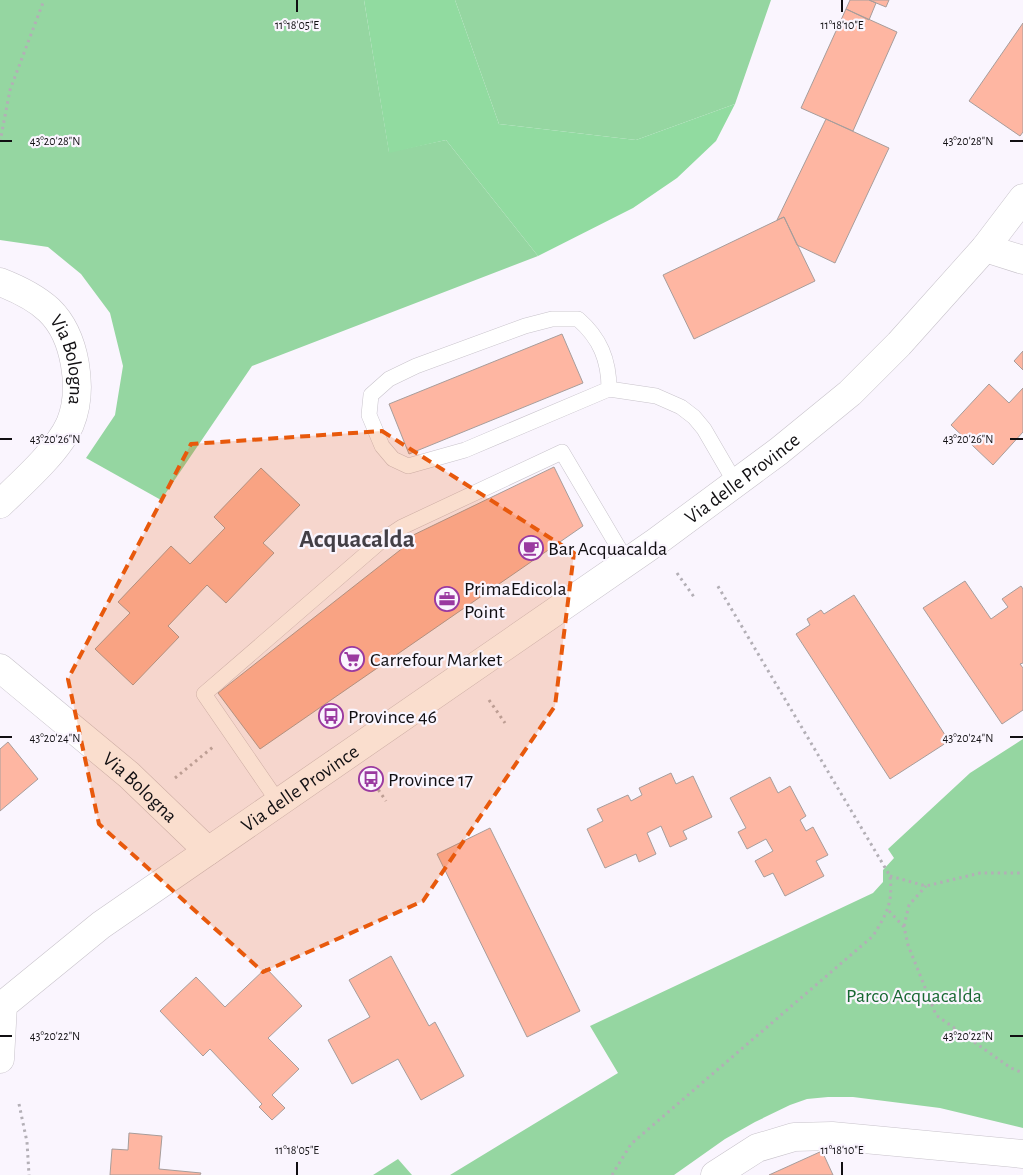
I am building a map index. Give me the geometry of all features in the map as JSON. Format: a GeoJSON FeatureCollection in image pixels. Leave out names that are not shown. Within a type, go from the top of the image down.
{"type":"FeatureCollection","features":[{"type":"Feature","properties":{"kind":"main road","name":"Via delle Province"},"geometry":{"type":"LineString","coordinates":[[2,1004],[93,930],[627,562],[736,484],[827,413],[856,387],[912,330],[1020,210]]}},
{"type":"Feature","properties":{"kind":"main road"},"geometry":{"type":"LineString","coordinates":[[985,248],[1023,260]]}},
{"type":"Feature","properties":{"kind":"main road","name":"Via Bologna"},"geometry":{"type":"LineString","coordinates":[[0,282],[33,298],[49,310],[60,323],[72,354],[77,376],[77,394],[70,424],[64,433],[0,504]]}},
{"type":"Feature","properties":{"kind":"main road","name":"Via Bologna"},"geometry":{"type":"LineString","coordinates":[[0,668],[129,776],[208,851]]}},
{"type":"Feature","properties":{"kind":"main road"},"geometry":{"type":"LineString","coordinates":[[0,1059],[2,1004]]}},
{"type":"Feature","properties":{"kind":"main road"},"geometry":{"type":"LineString","coordinates":[[715,1175],[758,1148],[794,1137],[832,1136],[1023,1154]]}},
{"type":"Feature","properties":{"kind":"lane"},"geometry":{"type":"LineString","coordinates":[[609,389],[607,363],[603,350],[591,330],[578,319],[552,319],[525,326],[425,362],[389,379],[371,395],[369,415],[382,446],[393,459],[408,466],[465,450],[609,389],[656,396],[681,407],[694,417],[704,429],[736,484]]}},
{"type":"Feature","properties":{"kind":"lane"},"geometry":{"type":"LineString","coordinates":[[278,803],[204,694],[381,541],[402,527],[562,452],[627,562]]}},
{"type":"Feature","properties":{"kind":"path"},"geometry":{"type":"LineString","coordinates":[[0,142],[10,90],[44,0]]}},
{"type":"Feature","properties":{"kind":"path"},"geometry":{"type":"LineString","coordinates":[[678,572],[694,597]]}},
{"type":"Feature","properties":{"kind":"path"},"geometry":{"type":"LineString","coordinates":[[612,1175],[631,1144],[873,936],[889,911],[892,892],[890,876],[716,583]]}},
{"type":"Feature","properties":{"kind":"path"},"geometry":{"type":"LineString","coordinates":[[489,700],[505,723]]}},
{"type":"Feature","properties":{"kind":"path"},"geometry":{"type":"LineString","coordinates":[[170,781],[231,733]]}},
{"type":"Feature","properties":{"kind":"path"},"geometry":{"type":"LineString","coordinates":[[371,779],[386,801]]}},
{"type":"Feature","properties":{"kind":"path"},"geometry":{"type":"LineString","coordinates":[[890,876],[926,886],[980,873],[1023,873]]}},
{"type":"Feature","properties":{"kind":"path"},"geometry":{"type":"LineString","coordinates":[[926,886],[909,905],[904,927],[908,945],[936,1015],[1011,1068],[1023,1073]]}},
{"type":"Feature","properties":{"kind":"path"},"geometry":{"type":"LineString","coordinates":[[889,911],[904,927]]}},
{"type":"Feature","properties":{"kind":"path"},"geometry":{"type":"LineString","coordinates":[[19,1104],[27,1142],[29,1175]]}},
{"type":"Feature","properties":{"kind":"highlighted area"},"geometry":{"type":"Polygon","coordinates":[[[382,431],[574,553],[555,706],[423,901],[263,972],[99,824],[68,679],[191,444],[382,431]]]}},
{"type":"Feature","properties":{"kind":"green space"},"geometry":{"type":"Polygon","coordinates":[[[0,0],[364,0],[389,152],[446,140],[538,256],[252,366],[161,500],[86,458],[115,415],[123,366],[110,313],[81,274],[48,247],[0,240],[0,0]]]}},
{"type":"Feature","properties":{"kind":"green space"},"geometry":{"type":"Polygon","coordinates":[[[364,0],[455,0],[499,124],[636,140],[735,104],[716,141],[677,178],[633,208],[538,256],[446,140],[389,153],[364,0]]]}},
{"type":"Feature","properties":{"kind":"green space"},"geometry":{"type":"Polygon","coordinates":[[[455,0],[771,0],[735,104],[636,140],[499,124],[455,0]]]}},
{"type":"Feature","properties":{"kind":"green space","name":"Parco Acquacalda"},"geometry":{"type":"Polygon","coordinates":[[[1023,739],[1023,1128],[940,1108],[853,1097],[828,1097],[807,1099],[755,1122],[725,1139],[674,1175],[450,1175],[618,1073],[590,1026],[873,893],[883,882],[883,870],[894,858],[888,849],[970,773],[1023,739]]]}},
{"type":"Feature","properties":{"kind":"green space"},"geometry":{"type":"Polygon","coordinates":[[[398,1159],[412,1175],[373,1175],[398,1159]]]}},
{"type":"Feature","properties":{"kind":"building"},"geometry":{"type":"Polygon","coordinates":[[[850,0],[869,0],[876,3],[869,20],[846,9],[850,0]]]}},
{"type":"Feature","properties":{"kind":"building"},"geometry":{"type":"Polygon","coordinates":[[[869,0],[889,0],[886,7],[869,0]]]}},
{"type":"Feature","properties":{"kind":"building"},"geometry":{"type":"Polygon","coordinates":[[[846,9],[897,32],[853,131],[801,108],[846,9]]]}},
{"type":"Feature","properties":{"kind":"building"},"geometry":{"type":"Polygon","coordinates":[[[1023,23],[1023,132],[1020,136],[969,101],[1023,23]]]}},
{"type":"Feature","properties":{"kind":"building"},"geometry":{"type":"Polygon","coordinates":[[[826,119],[889,148],[835,263],[797,245],[784,217],[777,220],[826,119]]]}},
{"type":"Feature","properties":{"kind":"building"},"geometry":{"type":"Polygon","coordinates":[[[784,217],[815,281],[694,339],[663,275],[784,217]]]}},
{"type":"Feature","properties":{"kind":"building"},"geometry":{"type":"Polygon","coordinates":[[[562,334],[583,383],[409,454],[389,404],[562,334]]]}},
{"type":"Feature","properties":{"kind":"building"},"geometry":{"type":"Polygon","coordinates":[[[1023,351],[1023,370],[1014,361],[1023,351]]]}},
{"type":"Feature","properties":{"kind":"building"},"geometry":{"type":"Polygon","coordinates":[[[989,384],[1009,403],[1023,388],[1023,432],[993,465],[951,425],[989,384]]]}},
{"type":"Feature","properties":{"kind":"building"},"geometry":{"type":"Polygon","coordinates":[[[554,467],[583,526],[260,749],[218,693],[404,547],[403,540],[554,467]]]}},
{"type":"Feature","properties":{"kind":"building"},"geometry":{"type":"Polygon","coordinates":[[[261,468],[300,505],[263,543],[274,553],[226,603],[207,585],[168,626],[179,637],[133,685],[95,649],[130,613],[118,602],[171,546],[190,564],[225,528],[214,517],[261,468]]]}},
{"type":"Feature","properties":{"kind":"building"},"geometry":{"type":"Polygon","coordinates":[[[965,581],[991,619],[1008,607],[1002,599],[1021,586],[1023,589],[1023,663],[1020,664],[1023,668],[1023,710],[1002,724],[923,608],[965,581]]]}},
{"type":"Feature","properties":{"kind":"building"},"geometry":{"type":"Polygon","coordinates":[[[854,595],[949,741],[890,779],[796,634],[810,625],[807,619],[821,610],[824,614],[854,595]]]}},
{"type":"Feature","properties":{"kind":"building"},"geometry":{"type":"Polygon","coordinates":[[[8,742],[38,779],[0,811],[0,749],[8,742]]]}},
{"type":"Feature","properties":{"kind":"building"},"geometry":{"type":"Polygon","coordinates":[[[671,773],[676,784],[693,776],[712,817],[683,831],[687,839],[670,847],[661,826],[647,833],[656,854],[639,862],[636,854],[605,868],[587,829],[603,821],[597,809],[628,795],[631,801],[642,795],[639,788],[671,773]]]}},
{"type":"Feature","properties":{"kind":"building"},"geometry":{"type":"Polygon","coordinates":[[[770,777],[778,793],[790,786],[806,816],[800,820],[806,831],[813,827],[828,855],[816,861],[824,876],[785,896],[773,873],[764,877],[755,861],[773,851],[766,839],[747,849],[738,832],[746,828],[730,798],[770,777]]]}},
{"type":"Feature","properties":{"kind":"building"},"geometry":{"type":"Polygon","coordinates":[[[490,828],[580,1011],[527,1037],[437,854],[490,828]]]}},
{"type":"Feature","properties":{"kind":"building"},"geometry":{"type":"Polygon","coordinates":[[[391,956],[429,1026],[435,1022],[464,1076],[421,1100],[398,1059],[352,1084],[328,1040],[370,1017],[349,980],[391,956]]]}},
{"type":"Feature","properties":{"kind":"building"},"geometry":{"type":"Polygon","coordinates":[[[266,968],[302,1006],[268,1038],[299,1069],[272,1095],[285,1108],[272,1120],[259,1107],[262,1104],[210,1049],[203,1056],[160,1011],[196,977],[225,1007],[266,968]]]}},
{"type":"Feature","properties":{"kind":"building"},"geometry":{"type":"Polygon","coordinates":[[[129,1133],[162,1136],[159,1169],[201,1173],[200,1175],[110,1175],[112,1149],[128,1150],[129,1133]]]}},
{"type":"Feature","properties":{"kind":"building"},"geometry":{"type":"Polygon","coordinates":[[[822,1151],[833,1175],[769,1175],[822,1151]]]}},
{"type":"Feature","properties":{"kind":"place","name":"Bar Acquacalda"},"geometry":{"type":"Point","coordinates":[531,548]}},
{"type":"Feature","properties":{"kind":"place","name":"PrimaEdicola Point"},"geometry":{"type":"Point","coordinates":[447,599]}},
{"type":"Feature","properties":{"kind":"place","name":"Carrefour Market"},"geometry":{"type":"Point","coordinates":[352,659]}},
{"type":"Feature","properties":{"kind":"place","name":"Province 46"},"geometry":{"type":"Point","coordinates":[331,716]}},
{"type":"Feature","properties":{"kind":"place","name":"Province 17"},"geometry":{"type":"Point","coordinates":[371,779]}},
{"type":"Feature","properties":{"kind":"district","name":"Acquacalda"},"geometry":{"type":"Point","coordinates":[357,538]}}]}
